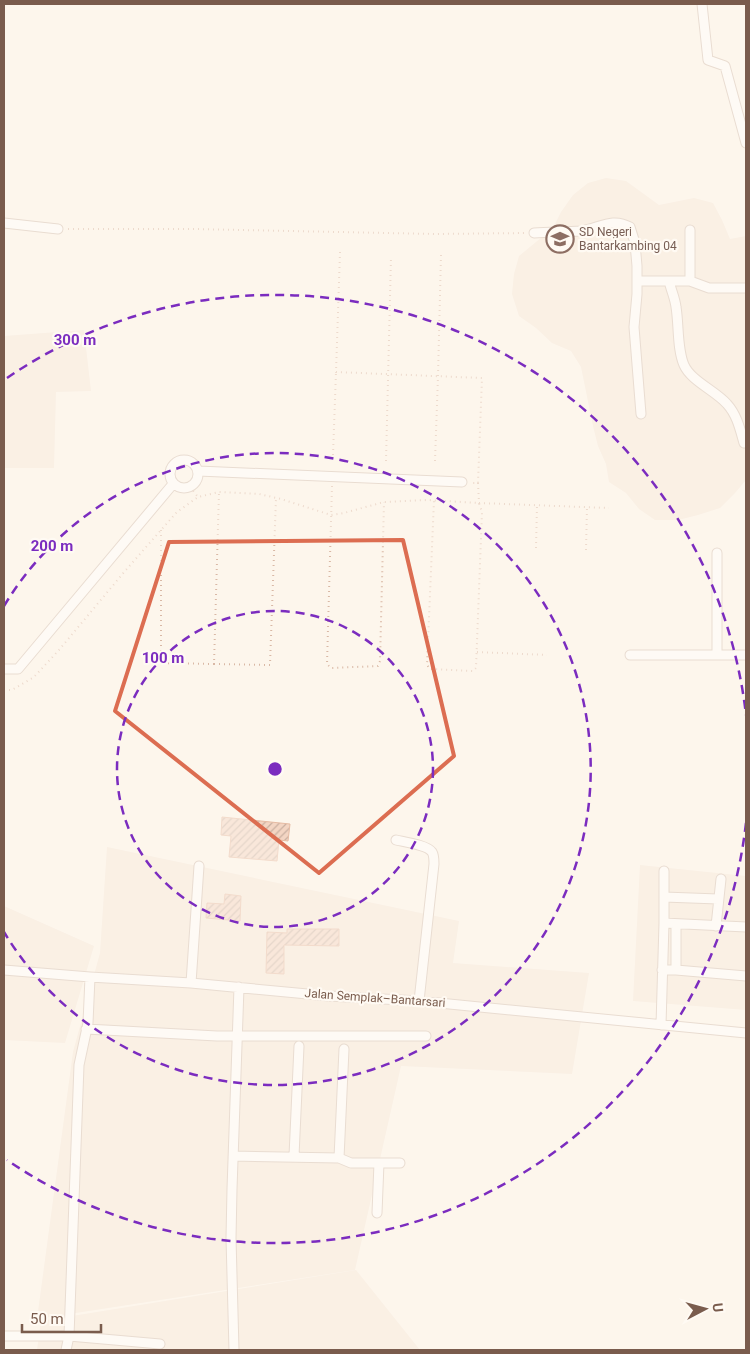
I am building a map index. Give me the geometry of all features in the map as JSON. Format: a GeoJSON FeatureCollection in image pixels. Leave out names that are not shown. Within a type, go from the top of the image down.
{"type":"FeatureCollection","features":[{"type":"Feature","properties":{"kind":"street"},"geometry":{"type":"LineString","coordinates":[[702,4],[708,60],[725,66],[746,142]]}},
{"type":"Feature","properties":{"kind":"street"},"geometry":{"type":"LineString","coordinates":[[4,223],[58,229]]}},
{"type":"Feature","properties":{"kind":"street"},"geometry":{"type":"LineString","coordinates":[[534,233],[580,231],[605,224],[622,223],[630,227],[635,243],[638,281],[634,327],[641,414]]}},
{"type":"Feature","properties":{"kind":"street"},"geometry":{"type":"LineString","coordinates":[[690,230],[690,281]]}},
{"type":"Feature","properties":{"kind":"street"},"geometry":{"type":"LineString","coordinates":[[638,281],[690,281],[709,288],[746,288]]}},
{"type":"Feature","properties":{"kind":"street"},"geometry":{"type":"LineString","coordinates":[[669,281],[676,306],[684,365],[689,373],[726,402],[736,417],[744,443]]}},
{"type":"Feature","properties":{"kind":"street"},"geometry":{"type":"LineString","coordinates":[[182,460],[192,462],[198,471],[197,480],[190,487],[181,488],[173,484],[170,474],[173,465],[182,460]]}},
{"type":"Feature","properties":{"kind":"street"},"geometry":{"type":"LineString","coordinates":[[198,471],[462,482]]}},
{"type":"Feature","properties":{"kind":"street"},"geometry":{"type":"LineString","coordinates":[[4,669],[18,669],[173,484]]}},
{"type":"Feature","properties":{"kind":"street"},"geometry":{"type":"LineString","coordinates":[[716,553],[717,655]]}},
{"type":"Feature","properties":{"kind":"street"},"geometry":{"type":"LineString","coordinates":[[630,655],[746,656]]}},
{"type":"Feature","properties":{"kind":"street"},"geometry":{"type":"LineString","coordinates":[[396,840],[426,847],[434,855],[419,1001]]}},
{"type":"Feature","properties":{"kind":"street"},"geometry":{"type":"LineString","coordinates":[[191,983],[199,866]]}},
{"type":"Feature","properties":{"kind":"street"},"geometry":{"type":"LineString","coordinates":[[661,1025],[664,871]]}},
{"type":"Feature","properties":{"kind":"street"},"geometry":{"type":"LineString","coordinates":[[716,926],[721,879]]}},
{"type":"Feature","properties":{"kind":"street"},"geometry":{"type":"LineString","coordinates":[[664,897],[718,899]]}},
{"type":"Feature","properties":{"kind":"street"},"geometry":{"type":"LineString","coordinates":[[664,923],[746,927]]}},
{"type":"Feature","properties":{"kind":"street"},"geometry":{"type":"LineString","coordinates":[[676,924],[676,970]]}},
{"type":"Feature","properties":{"kind":"street","name":"Jalan Semplak–Bantarsari"},"geometry":{"type":"LineString","coordinates":[[4,970],[191,983],[329,996],[419,1001],[746,1033]]}},
{"type":"Feature","properties":{"kind":"street"},"geometry":{"type":"LineString","coordinates":[[662,970],[746,976]]}},
{"type":"Feature","properties":{"kind":"street"},"geometry":{"type":"LineString","coordinates":[[66,1350],[69,1336],[79,1065],[86,1029],[90,977]]}},
{"type":"Feature","properties":{"kind":"street"},"geometry":{"type":"LineString","coordinates":[[234,1350],[231,1238],[240,987]]}},
{"type":"Feature","properties":{"kind":"street"},"geometry":{"type":"LineString","coordinates":[[86,1029],[238,1036],[426,1036]]}},
{"type":"Feature","properties":{"kind":"street"},"geometry":{"type":"LineString","coordinates":[[294,1156],[298,1046]]}},
{"type":"Feature","properties":{"kind":"street"},"geometry":{"type":"LineString","coordinates":[[340,1158],[344,1049]]}},
{"type":"Feature","properties":{"kind":"street"},"geometry":{"type":"LineString","coordinates":[[234,1156],[294,1156],[340,1158],[351,1163],[400,1163]]}},
{"type":"Feature","properties":{"kind":"street"},"geometry":{"type":"LineString","coordinates":[[377,1213],[379,1163]]}},
{"type":"Feature","properties":{"kind":"street"},"geometry":{"type":"LineString","coordinates":[[4,1336],[69,1336],[160,1344]]}},
{"type":"Feature","properties":{"kind":"path"},"geometry":{"type":"LineString","coordinates":[[58,229],[193,229],[435,234],[534,233]]}},
{"type":"Feature","properties":{"kind":"path"},"geometry":{"type":"LineString","coordinates":[[333,455],[340,252]]}},
{"type":"Feature","properties":{"kind":"path"},"geometry":{"type":"LineString","coordinates":[[435,461],[441,254]]}},
{"type":"Feature","properties":{"kind":"path"},"geometry":{"type":"LineString","coordinates":[[386,461],[391,257]]}},
{"type":"Feature","properties":{"kind":"path"},"geometry":{"type":"LineString","coordinates":[[336,372],[482,378],[478,483],[479,503],[482,512],[477,652],[476,668],[473,671],[430,669],[427,665],[434,500]]}},
{"type":"Feature","properties":{"kind":"path"},"geometry":{"type":"LineString","coordinates":[[333,476],[327,664],[332,668],[378,666],[380,661],[384,502]]}},
{"type":"Feature","properties":{"kind":"path"},"geometry":{"type":"LineString","coordinates":[[462,482],[478,483]]}},
{"type":"Feature","properties":{"kind":"path"},"geometry":{"type":"LineString","coordinates":[[190,487],[198,497]]}},
{"type":"Feature","properties":{"kind":"path"},"geometry":{"type":"LineString","coordinates":[[214,664],[219,492]]}},
{"type":"Feature","properties":{"kind":"path"},"geometry":{"type":"LineString","coordinates":[[4,690],[12,690],[34,677],[177,512],[198,497],[219,492],[259,494],[331,515],[384,502],[434,500],[609,508]]}},
{"type":"Feature","properties":{"kind":"path"},"geometry":{"type":"LineString","coordinates":[[161,530],[161,663],[270,665],[276,498]]}},
{"type":"Feature","properties":{"kind":"path"},"geometry":{"type":"LineString","coordinates":[[536,548],[537,505]]}},
{"type":"Feature","properties":{"kind":"path"},"geometry":{"type":"LineString","coordinates":[[586,550],[587,507]]}},
{"type":"Feature","properties":{"kind":"path"},"geometry":{"type":"LineString","coordinates":[[477,652],[547,655]]}},
{"type":"Feature","properties":{"kind":"highlighted area"},"geometry":{"type":"Polygon","coordinates":[[[403,540],[454,756],[319,873],[115,711],[169,542],[403,540]]]}},
{"type":"Feature","properties":{"kind":"shaded area"},"geometry":{"type":"Polygon","coordinates":[[[606,178],[626,181],[659,205],[694,198],[713,203],[730,239],[746,236],[746,480],[720,508],[678,520],[655,520],[639,509],[626,493],[609,482],[606,464],[598,446],[593,426],[581,367],[571,351],[552,343],[519,316],[512,294],[514,274],[519,256],[553,228],[573,195],[588,183],[606,178]]]}},
{"type":"Feature","properties":{"kind":"shaded area"},"geometry":{"type":"Polygon","coordinates":[[[84,330],[91,391],[56,392],[54,468],[4,468],[4,336],[84,330]]]}},
{"type":"Feature","properties":{"kind":"shaded area"},"geometry":{"type":"Polygon","coordinates":[[[107,847],[459,921],[453,963],[589,973],[572,1074],[401,1066],[355,1270],[37,1319],[73,1052],[100,953],[107,847]]]}},
{"type":"Feature","properties":{"kind":"shaded area"},"geometry":{"type":"Polygon","coordinates":[[[640,865],[746,876],[746,1010],[633,1001],[640,865]]]}},
{"type":"Feature","properties":{"kind":"shaded area"},"geometry":{"type":"Polygon","coordinates":[[[4,906],[94,946],[65,1043],[4,1040],[4,906]]]}},
{"type":"Feature","properties":{"kind":"shaded area"},"geometry":{"type":"Polygon","coordinates":[[[356,1270],[420,1350],[37,1350],[41,1321],[356,1270]]]}},
{"type":"Feature","properties":{"kind":"building"},"geometry":{"type":"Polygon","coordinates":[[[222,817],[290,824],[288,841],[279,840],[277,861],[229,857],[231,836],[221,835],[222,817]]]}},
{"type":"Feature","properties":{"kind":"building"},"geometry":{"type":"Polygon","coordinates":[[[225,894],[241,896],[240,921],[206,918],[207,903],[224,904],[225,894]]]}},
{"type":"Feature","properties":{"kind":"building"},"geometry":{"type":"Polygon","coordinates":[[[287,929],[339,929],[339,946],[284,945],[284,974],[266,973],[267,932],[287,933],[287,929]]]}},
{"type":"Feature","properties":{"kind":"place","name":"SD Negeri Bantarkambing 04"},"geometry":{"type":"Point","coordinates":[560,239]}}]}
